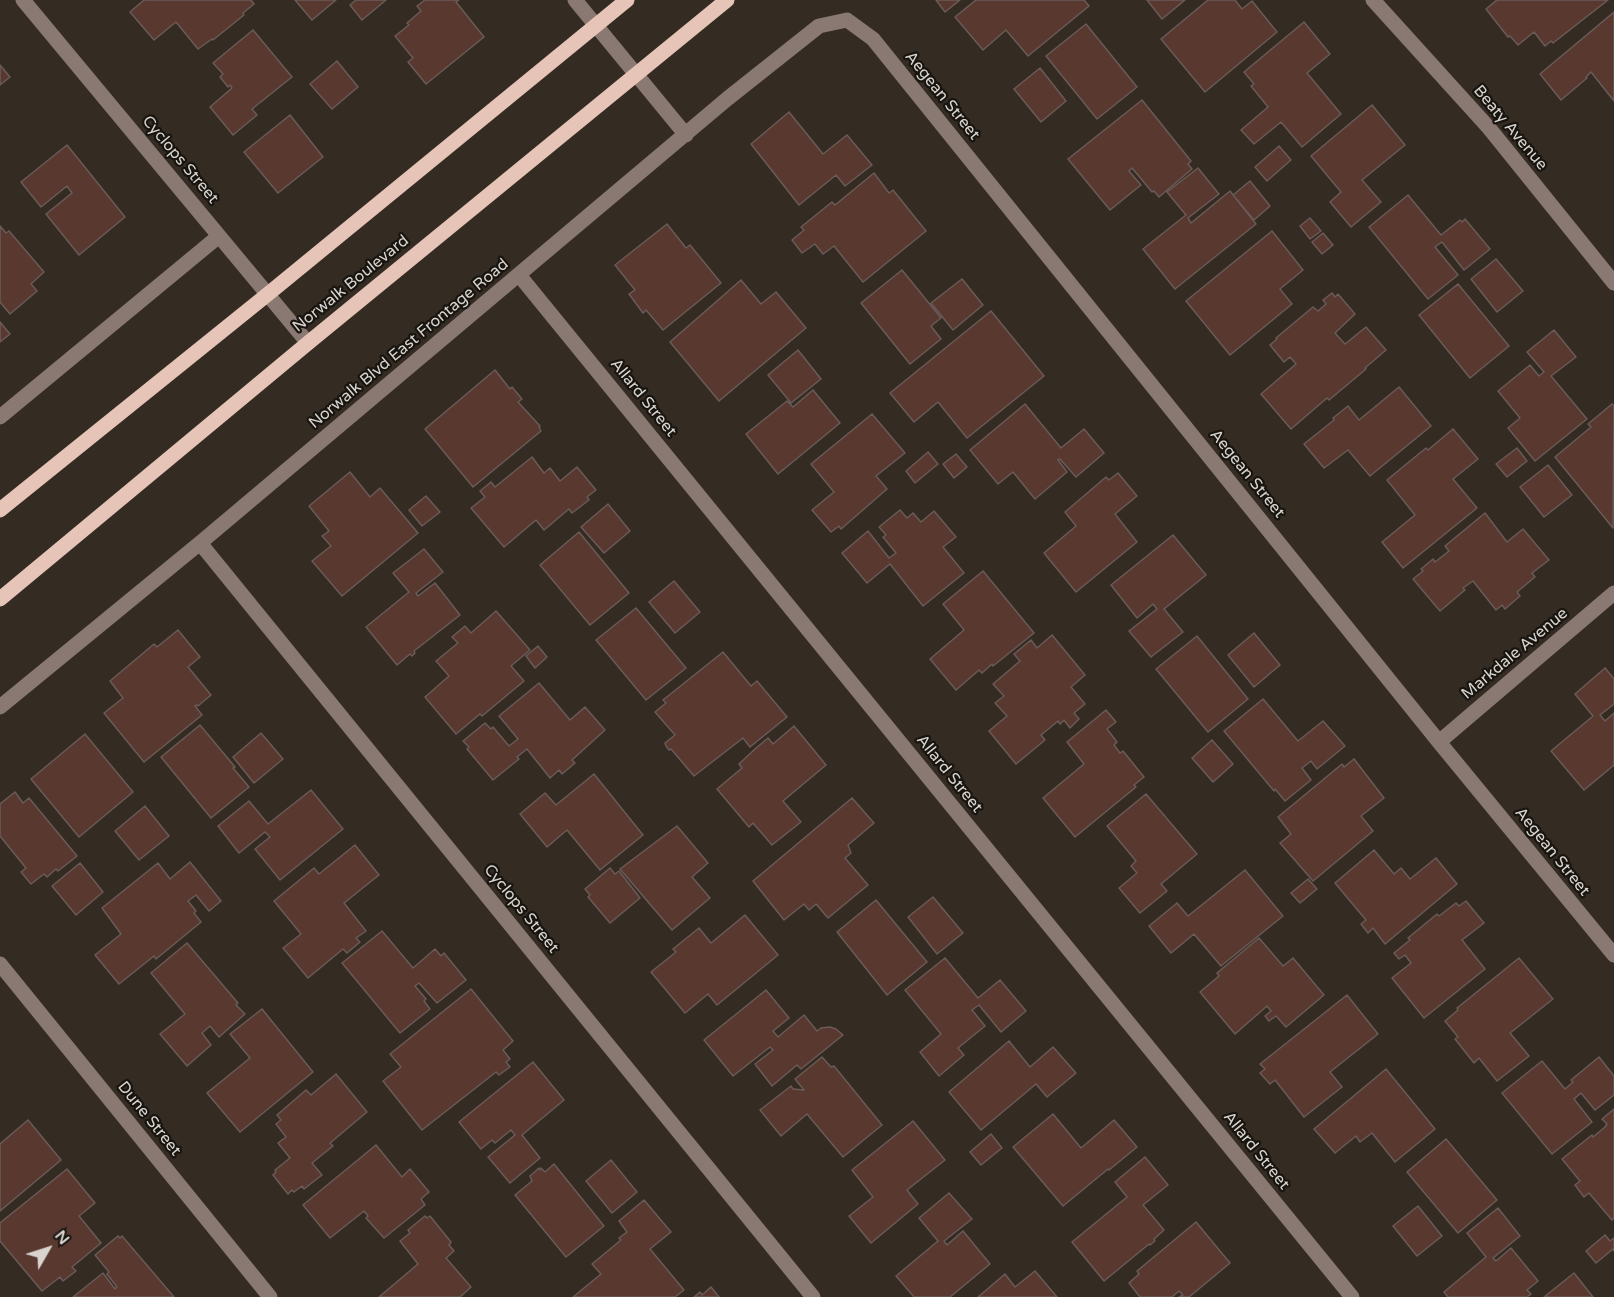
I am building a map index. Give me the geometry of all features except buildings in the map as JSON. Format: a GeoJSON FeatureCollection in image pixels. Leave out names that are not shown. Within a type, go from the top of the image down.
{"type":"FeatureCollection","features":[{"type":"Feature","properties":{"kind":"main road"},"geometry":{"type":"LineString","coordinates":[[0,510],[627,0]]}},
{"type":"Feature","properties":{"kind":"main road","name":"Norwalk Boulevard"},"geometry":{"type":"LineString","coordinates":[[0,599],[727,0]]}},
{"type":"Feature","properties":{"kind":"street","name":"Cyclops Street"},"geometry":{"type":"LineString","coordinates":[[23,0],[308,343]]}},
{"type":"Feature","properties":{"kind":"street"},"geometry":{"type":"LineString","coordinates":[[575,0],[686,135]]}},
{"type":"Feature","properties":{"kind":"street","name":"Beaty Avenue"},"geometry":{"type":"LineString","coordinates":[[1373,0],[1489,128],[1614,283]]}},
{"type":"Feature","properties":{"kind":"street","name":"Norwalk Blvd East Frontage Road"},"geometry":{"type":"LineString","coordinates":[[0,707],[200,543],[727,99],[819,26],[847,21]]}},
{"type":"Feature","properties":{"kind":"street","name":"Aegean Street"},"geometry":{"type":"LineString","coordinates":[[847,21],[873,39],[1439,742],[1614,955]]}},
{"type":"Feature","properties":{"kind":"street"},"geometry":{"type":"LineString","coordinates":[[0,417],[219,236]]}},
{"type":"Feature","properties":{"kind":"street","name":"Allard Street"},"geometry":{"type":"LineString","coordinates":[[519,274],[1352,1297]]}},
{"type":"Feature","properties":{"kind":"street","name":"Cyclops Street"},"geometry":{"type":"LineString","coordinates":[[200,543],[813,1297]]}},
{"type":"Feature","properties":{"kind":"street","name":"Markdale Avenue"},"geometry":{"type":"LineString","coordinates":[[1439,742],[1614,593]]}},
{"type":"Feature","properties":{"kind":"street","name":"Dune Street"},"geometry":{"type":"LineString","coordinates":[[0,964],[270,1297]]}}]}
